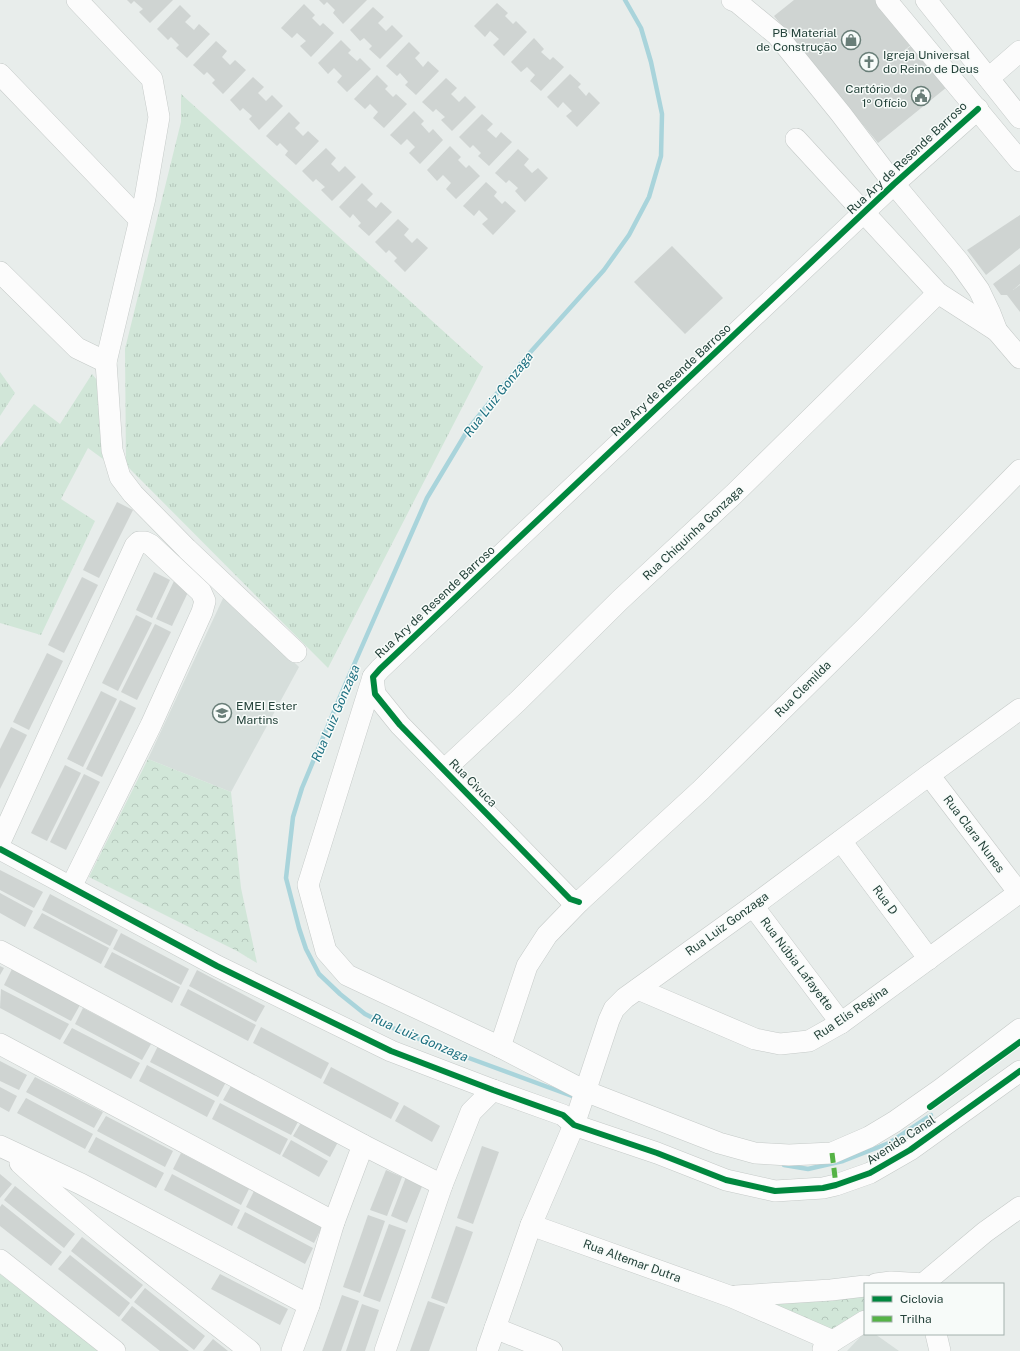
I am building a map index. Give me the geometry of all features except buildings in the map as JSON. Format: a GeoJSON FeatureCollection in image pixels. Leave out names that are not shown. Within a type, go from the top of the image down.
{"type":"FeatureCollection","features":[{"type":"Feature","properties":{"kind":"street"},"geometry":{"type":"LineString","coordinates":[[77,0],[152,79],[159,117],[145,198],[106,362],[112,450],[120,476],[152,513],[296,652]]}},
{"type":"Feature","properties":{"kind":"street"},"geometry":{"type":"LineString","coordinates":[[732,0],[737,2],[777,35],[841,114],[894,184],[959,262],[979,290],[990,312],[997,331]]}},
{"type":"Feature","properties":{"kind":"street"},"geometry":{"type":"LineString","coordinates":[[886,0],[1020,161]]}},
{"type":"Feature","properties":{"kind":"street"},"geometry":{"type":"LineString","coordinates":[[926,0],[1020,118]]}},
{"type":"Feature","properties":{"kind":"street"},"geometry":{"type":"LineString","coordinates":[[989,78],[1020,51]]}},
{"type":"Feature","properties":{"kind":"street"},"geometry":{"type":"LineString","coordinates":[[0,74],[139,219]]}},
{"type":"Feature","properties":{"kind":"street","name":"Rua Ary de Resende Barroso"},"geometry":{"type":"LineString","coordinates":[[376,673],[894,184],[978,109]]}},
{"type":"Feature","properties":{"kind":"street"},"geometry":{"type":"LineString","coordinates":[[796,139],[938,293],[997,331],[1020,358]]}},
{"type":"Feature","properties":{"kind":"street"},"geometry":{"type":"LineString","coordinates":[[0,272],[77,348],[106,362]]}},
{"type":"Feature","properties":{"kind":"street","name":"Rua Chiquinha Gonzaga"},"geometry":{"type":"LineString","coordinates":[[444,770],[518,701],[620,600],[734,494],[938,293]]}},
{"type":"Feature","properties":{"kind":"street","name":"Rua Clemilda"},"geometry":{"type":"LineString","coordinates":[[500,1047],[528,966],[547,935],[579,902],[701,790],[1020,470]]}},
{"type":"Feature","properties":{"kind":"street"},"geometry":{"type":"LineString","coordinates":[[0,842],[135,546],[139,542],[152,513]]}},
{"type":"Feature","properties":{"kind":"street"},"geometry":{"type":"LineString","coordinates":[[139,542],[145,542],[151,545],[201,592],[205,601]]}},
{"type":"Feature","properties":{"kind":"street"},"geometry":{"type":"LineString","coordinates":[[71,887],[151,724],[202,612],[205,601],[220,580]]}},
{"type":"Feature","properties":{"kind":"street"},"geometry":{"type":"LineString","coordinates":[[0,849],[217,966],[391,1051],[563,1115],[580,1107],[500,1047],[347,975],[326,952],[308,885],[376,673]]}},
{"type":"Feature","properties":{"kind":"street","name":"Rua Civuca"},"geometry":{"type":"LineString","coordinates":[[376,673],[375,694],[400,724],[570,899],[579,902]]}},
{"type":"Feature","properties":{"kind":"street","name":"Rua Luiz Gonzaga"},"geometry":{"type":"LineString","coordinates":[[487,1351],[532,1225],[580,1107],[614,1009],[625,998],[753,906],[928,775],[1019,713]]}},
{"type":"Feature","properties":{"kind":"street","name":"Rua Clara Nunes"},"geometry":{"type":"LineString","coordinates":[[928,775],[1019,893]]}},
{"type":"Feature","properties":{"kind":"street","name":"Rua D"},"geometry":{"type":"LineString","coordinates":[[841,840],[928,959]]}},
{"type":"Feature","properties":{"kind":"street","name":"Rua Elis Regina"},"geometry":{"type":"LineString","coordinates":[[638,989],[755,1039],[780,1044],[810,1041],[840,1023],[1019,893]]}},
{"type":"Feature","properties":{"kind":"street","name":"Rua Núbia Lafayette"},"geometry":{"type":"LineString","coordinates":[[753,906],[840,1023]]}},
{"type":"Feature","properties":{"kind":"street"},"geometry":{"type":"LineString","coordinates":[[0,951],[442,1185]]}},
{"type":"Feature","properties":{"kind":"street","name":"Avenida Canal"},"geometry":{"type":"LineString","coordinates":[[580,1107],[755,1153],[789,1155],[832,1153],[869,1137],[894,1122],[941,1089],[1020,1029]]}},
{"type":"Feature","properties":{"kind":"street"},"geometry":{"type":"LineString","coordinates":[[0,1044],[334,1222]]}},
{"type":"Feature","properties":{"kind":"street","name":"Avenida Canal"},"geometry":{"type":"LineString","coordinates":[[580,1107],[658,1153],[726,1180],[775,1191],[823,1188],[870,1173],[910,1150],[1020,1071]]}},
{"type":"Feature","properties":{"kind":"street"},"geometry":{"type":"LineString","coordinates":[[385,1351],[442,1185],[471,1112],[493,1090]]}},
{"type":"Feature","properties":{"kind":"street"},"geometry":{"type":"LineString","coordinates":[[292,1351],[309,1305],[334,1222],[364,1145]]}},
{"type":"Feature","properties":{"kind":"street"},"geometry":{"type":"LineString","coordinates":[[2,1148],[81,1184],[309,1305]]}},
{"type":"Feature","properties":{"kind":"street"},"geometry":{"type":"LineString","coordinates":[[2,1148],[108,1240],[250,1351]]}},
{"type":"Feature","properties":{"kind":"street"},"geometry":{"type":"LineString","coordinates":[[925,1283],[985,1232],[1020,1207]]}},
{"type":"Feature","properties":{"kind":"street","name":"Rua Altemar Dutra"},"geometry":{"type":"LineString","coordinates":[[532,1225],[732,1297],[827,1346]]}},
{"type":"Feature","properties":{"kind":"street"},"geometry":{"type":"LineString","coordinates":[[0,1260],[115,1351]]}},
{"type":"Feature","properties":{"kind":"street"},"geometry":{"type":"LineString","coordinates":[[884,1283],[908,1283]]}},
{"type":"Feature","properties":{"kind":"street","name":"Rua Altemar Dutra"},"geometry":{"type":"LineString","coordinates":[[732,1297],[864,1286]]}},
{"type":"Feature","properties":{"kind":"street"},"geometry":{"type":"LineString","coordinates":[[827,1346],[864,1322]]}},
{"type":"Feature","properties":{"kind":"street"},"geometry":{"type":"LineString","coordinates":[[495,1328],[552,1351]]}},
{"type":"Feature","properties":{"kind":"street"},"geometry":{"type":"LineString","coordinates":[[936,1335],[940,1351]]}},
{"type":"Feature","properties":{"kind":"shaded area","name":"EMEI Ester Martins"},"geometry":{"type":"Polygon","coordinates":[[[225,594],[299,667],[231,792],[148,759],[225,594]]]}},
{"type":"Feature","properties":{"kind":"shaded area"},"geometry":{"type":"Polygon","coordinates":[[[864,1333],[864,1335],[876,1335],[899,1351],[847,1351],[864,1333]]]}},
{"type":"Feature","properties":{"kind":"green space"},"geometry":{"type":"Polygon","coordinates":[[[181,94],[483,367],[328,668],[126,465],[125,349],[181,122],[181,94]]]}},
{"type":"Feature","properties":{"kind":"green space"},"geometry":{"type":"Polygon","coordinates":[[[0,372],[15,393],[0,416],[0,372]]]}},
{"type":"Feature","properties":{"kind":"green space"},"geometry":{"type":"Polygon","coordinates":[[[92,374],[97,380],[103,459],[88,448],[61,499],[95,521],[41,635],[0,623],[0,447],[34,404],[60,424],[92,374]]]}},
{"type":"Feature","properties":{"kind":"green space"},"geometry":{"type":"Polygon","coordinates":[[[148,759],[231,792],[241,888],[257,963],[237,951],[89,877],[148,759]]]}},
{"type":"Feature","properties":{"kind":"green space"},"geometry":{"type":"Polygon","coordinates":[[[0,1274],[100,1351],[0,1351],[0,1274]]]}},
{"type":"Feature","properties":{"kind":"green space"},"geometry":{"type":"Polygon","coordinates":[[[864,1292],[864,1311],[847,1327],[833,1333],[764,1301],[864,1292]]]}},
{"type":"Feature","properties":{"kind":"waterway","name":"Rua Luiz Gonzaga"},"geometry":{"type":"LineString","coordinates":[[572,1096],[401,1032],[365,1014],[340,994],[319,974],[306,949],[286,878],[293,817],[302,788],[342,692],[427,498],[469,428],[527,356],[604,270],[629,235],[649,197],[661,156],[662,114],[651,62],[641,28],[625,0]]}},
{"type":"Feature","properties":{"kind":"waterway"},"geometry":{"type":"LineString","coordinates":[[784,1165],[808,1169],[843,1161],[889,1143],[931,1115]]}},
{"type":"Feature","properties":{"kind":"marked path"},"geometry":{"type":"LineString","coordinates":[[832,1153],[836,1185]]}},
{"type":"Feature","properties":{"kind":"cycle path"},"geometry":{"type":"LineString","coordinates":[[579,902],[570,899],[400,725],[375,694],[373,677],[894,184],[978,109]]}},
{"type":"Feature","properties":{"kind":"cycle path"},"geometry":{"type":"LineString","coordinates":[[0,849],[217,966],[391,1051],[563,1115],[574,1125],[657,1153],[726,1180],[775,1191],[823,1188],[870,1173],[910,1150],[1020,1071]]}},
{"type":"Feature","properties":{"kind":"cycle path"},"geometry":{"type":"LineString","coordinates":[[930,1107],[1020,1042]]}},
{"type":"Feature","properties":{"kind":"place","name":"PB Material de Construção"},"geometry":{"type":"Point","coordinates":[851,40]}},
{"type":"Feature","properties":{"kind":"place","name":"Igreja Universal do Reino de Deus"},"geometry":{"type":"Point","coordinates":[869,62]}},
{"type":"Feature","properties":{"kind":"place","name":"Cartório do 1º Ofício"},"geometry":{"type":"Point","coordinates":[921,96]}},
{"type":"Feature","properties":{"kind":"place","name":"EMEI Ester Martins"},"geometry":{"type":"Point","coordinates":[222,713]}}]}
